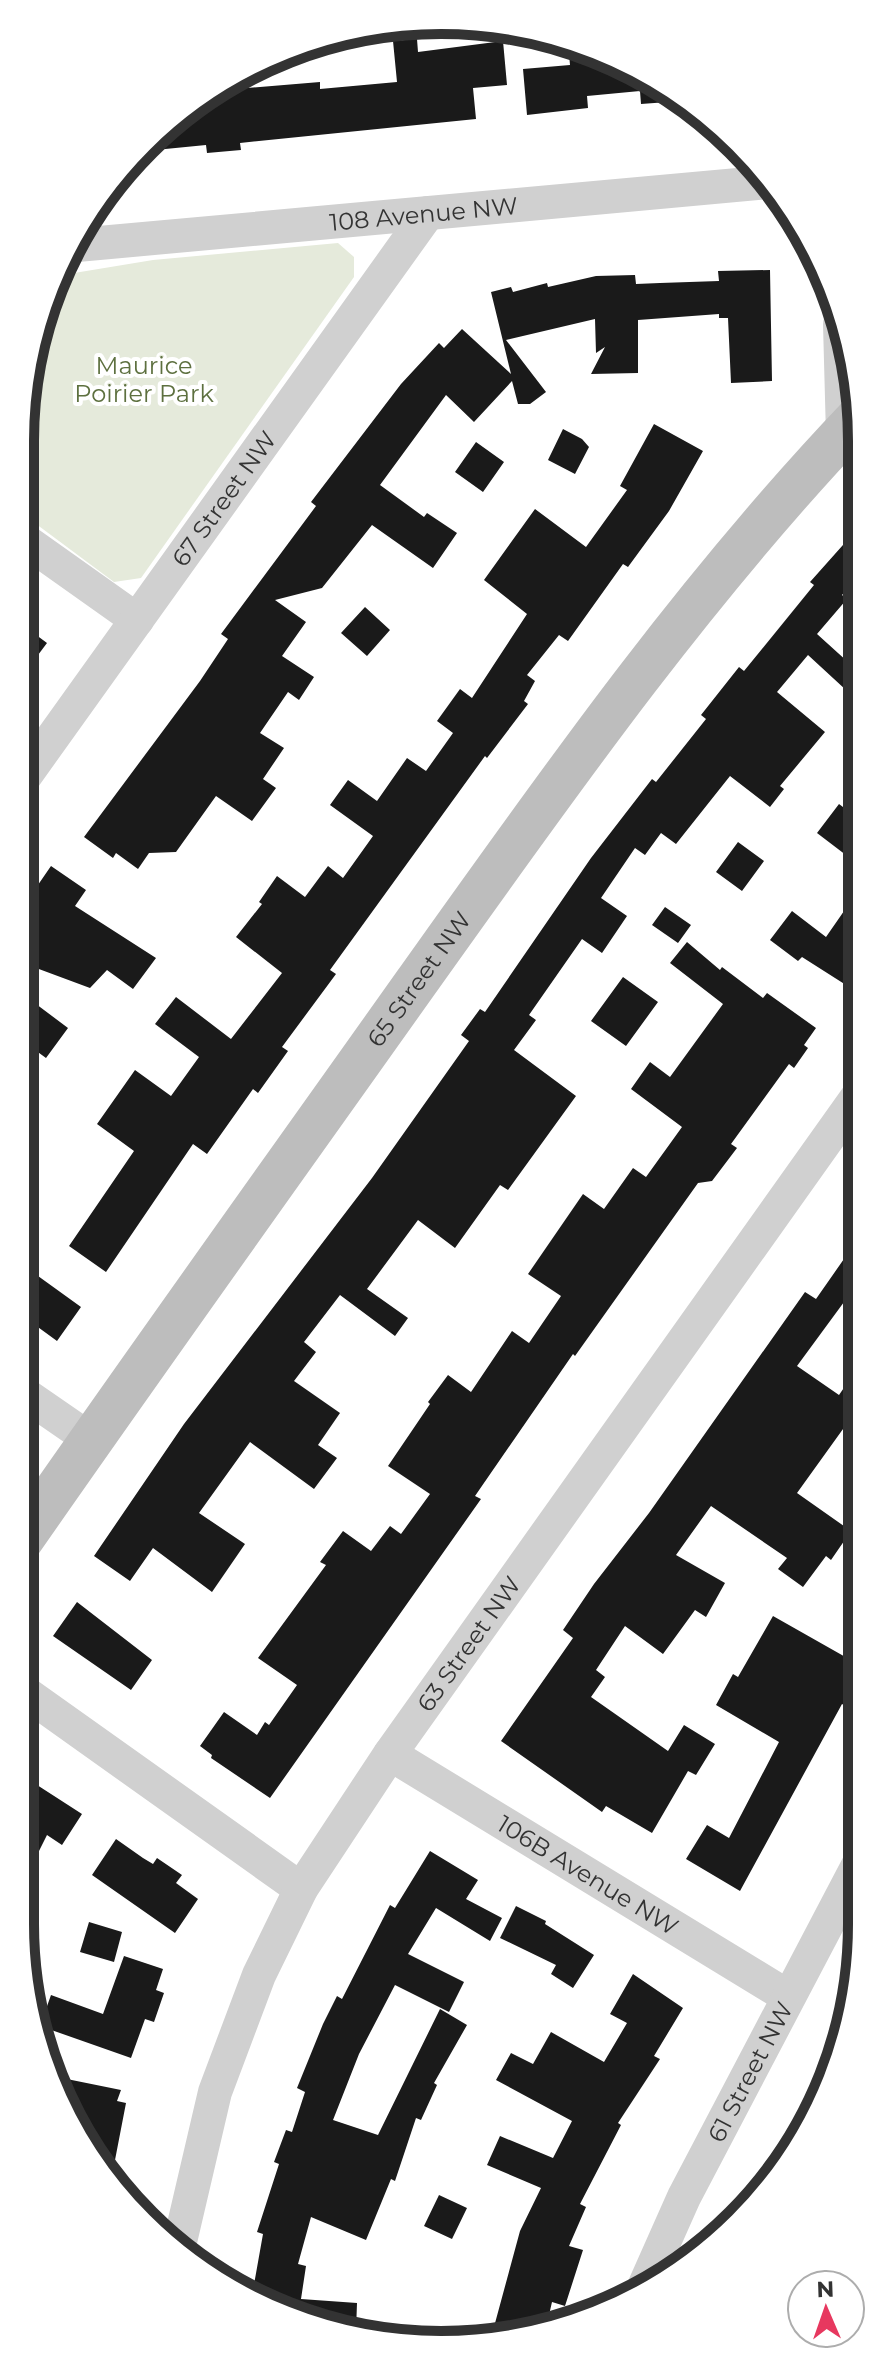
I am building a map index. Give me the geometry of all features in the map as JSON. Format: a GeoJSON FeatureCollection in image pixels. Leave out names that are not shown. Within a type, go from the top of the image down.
{"type":"FeatureCollection","features":[{"type":"Feature","properties":{"kind":"street","name":"108 Avenue NW"},"geometry":{"type":"LineString","coordinates":[[85,244],[756,183]]}},
{"type":"Feature","properties":{"kind":"street","name":"67 Street NW"},"geometry":{"type":"LineString","coordinates":[[34,763],[428,213]]}},
{"type":"Feature","properties":{"kind":"street","name":"65 Street NW"},"geometry":{"type":"LineString","coordinates":[[34,1522],[542,806],[673,631],[794,486],[848,430]]}},
{"type":"Feature","properties":{"kind":"street"},"geometry":{"type":"LineString","coordinates":[[34,547],[137,620]]}},
{"type":"Feature","properties":{"kind":"street","name":"63 Street NW"},"geometry":{"type":"LineString","coordinates":[[181,2237],[215,2092],[259,1975],[301,1889],[390,1754],[848,1110]]}},
{"type":"Feature","properties":{"kind":"street"},"geometry":{"type":"LineString","coordinates":[[34,1401],[91,1440]]}},
{"type":"Feature","properties":{"kind":"street"},"geometry":{"type":"LineString","coordinates":[[34,1699],[301,1889]]}},
{"type":"Feature","properties":{"kind":"street","name":"106B Avenue NW"},"geometry":{"type":"LineString","coordinates":[[390,1754],[787,1996]]}},
{"type":"Feature","properties":{"kind":"street","name":"61 Street NW"},"geometry":{"type":"LineString","coordinates":[[651,2272],[684,2197],[848,1884]]}},
{"type":"Feature","properties":{"kind":"green space","name":"Maurice Poirier Park"},"geometry":{"type":"Polygon","coordinates":[[[338,243],[354,257],[354,277],[141,578],[114,582],[34,522],[37,388],[48,336],[70,274],[153,260],[338,243]]]}},
{"type":"Feature","properties":{"kind":"building"},"geometry":{"type":"Polygon","coordinates":[[[417,39],[418,52],[503,41],[507,85],[473,88],[476,119],[240,143],[241,150],[207,153],[206,145],[156,150],[193,118],[239,89],[320,82],[320,89],[397,82],[393,41],[417,39]]]}},
{"type":"Feature","properties":{"kind":"building"},"geometry":{"type":"Polygon","coordinates":[[[569,55],[621,76],[666,102],[641,104],[640,91],[587,96],[588,108],[527,115],[523,69],[570,65],[569,55]]]}},
{"type":"Feature","properties":{"kind":"building"},"geometry":{"type":"Polygon","coordinates":[[[770,270],[772,381],[731,383],[728,318],[719,318],[719,314],[638,320],[638,373],[591,374],[605,347],[596,353],[595,319],[506,340],[546,392],[530,404],[518,404],[512,381],[474,422],[446,395],[380,485],[424,517],[427,513],[457,533],[433,568],[372,525],[322,588],[275,600],[306,622],[282,656],[314,677],[299,700],[288,692],[260,733],[284,748],[263,779],[276,788],[252,821],[216,796],[176,852],[149,853],[138,869],[116,853],[113,858],[84,837],[200,681],[228,639],[221,634],[316,506],[311,502],[401,384],[439,343],[444,348],[462,329],[511,374],[491,292],[511,287],[513,292],[547,283],[548,287],[596,276],[635,275],[636,284],[719,281],[718,271],[770,270]]]}},
{"type":"Feature","properties":{"kind":"building"},"geometry":{"type":"Polygon","coordinates":[[[654,424],[703,451],[669,511],[628,567],[623,564],[568,641],[559,635],[527,675],[535,681],[524,701],[528,704],[487,758],[485,756],[330,970],[336,974],[282,1047],[288,1051],[258,1093],[253,1089],[207,1154],[193,1144],[106,1272],[69,1246],[134,1151],[97,1124],[135,1070],[171,1096],[199,1057],[155,1024],[176,997],[231,1039],[282,973],[236,937],[262,904],[259,902],[277,876],[305,897],[328,866],[343,878],[373,836],[330,805],[348,780],[377,801],[407,758],[426,771],[453,733],[437,721],[460,689],[472,698],[527,614],[484,580],[535,509],[586,547],[627,490],[620,486],[654,424]]]}},
{"type":"Feature","properties":{"kind":"building"},"geometry":{"type":"Polygon","coordinates":[[[563,429],[582,439],[589,447],[575,474],[548,460],[563,429]]]}},
{"type":"Feature","properties":{"kind":"building"},"geometry":{"type":"Polygon","coordinates":[[[476,442],[504,462],[483,492],[455,472],[476,442]]]}},
{"type":"Feature","properties":{"kind":"building"},"geometry":{"type":"Polygon","coordinates":[[[848,539],[848,588],[842,595],[847,599],[817,634],[848,662],[848,692],[808,655],[777,692],[825,732],[780,786],[784,789],[770,807],[730,776],[676,844],[661,833],[645,855],[635,848],[601,898],[627,916],[602,953],[582,939],[529,1015],[536,1020],[514,1050],[576,1096],[508,1190],[500,1185],[455,1248],[418,1220],[367,1289],[408,1318],[395,1336],[340,1295],[304,1342],[316,1352],[294,1381],[340,1413],[318,1445],[337,1458],[314,1489],[250,1442],[199,1513],[245,1544],[212,1592],[153,1548],[130,1581],[94,1556],[184,1424],[372,1178],[469,1041],[461,1035],[480,1009],[485,1012],[591,858],[652,779],[656,782],[706,719],[701,715],[739,667],[744,671],[814,585],[810,582],[848,539]]]}},
{"type":"Feature","properties":{"kind":"building"},"geometry":{"type":"Polygon","coordinates":[[[365,607],[390,630],[367,656],[341,633],[365,607]]]}},
{"type":"Feature","properties":{"kind":"building"},"geometry":{"type":"Polygon","coordinates":[[[34,633],[47,643],[34,660],[34,633]]]}},
{"type":"Feature","properties":{"kind":"building"},"geometry":{"type":"Polygon","coordinates":[[[839,804],[848,811],[848,857],[817,833],[839,804]]]}},
{"type":"Feature","properties":{"kind":"building"},"geometry":{"type":"Polygon","coordinates":[[[738,842],[764,861],[742,891],[716,872],[738,842]]]}},
{"type":"Feature","properties":{"kind":"building"},"geometry":{"type":"Polygon","coordinates":[[[51,866],[86,890],[75,906],[156,958],[133,989],[107,970],[90,988],[34,967],[34,891],[51,866]]]}},
{"type":"Feature","properties":{"kind":"building"},"geometry":{"type":"Polygon","coordinates":[[[848,905],[846,985],[802,957],[798,961],[770,940],[792,911],[826,937],[848,905]]]}},
{"type":"Feature","properties":{"kind":"building"},"geometry":{"type":"Polygon","coordinates":[[[665,907],[691,925],[678,943],[652,925],[665,907]]]}},
{"type":"Feature","properties":{"kind":"building"},"geometry":{"type":"Polygon","coordinates":[[[687,942],[720,970],[722,967],[763,998],[767,993],[816,1028],[804,1045],[808,1048],[794,1068],[789,1064],[731,1144],[737,1148],[712,1181],[698,1183],[575,1356],[573,1354],[475,1496],[481,1499],[270,1798],[211,1758],[212,1755],[200,1746],[224,1712],[257,1735],[265,1722],[269,1725],[297,1685],[258,1658],[326,1565],[320,1562],[343,1531],[371,1551],[390,1526],[401,1534],[430,1494],[388,1466],[430,1404],[428,1402],[448,1375],[471,1392],[512,1331],[529,1343],[561,1296],[528,1274],[583,1194],[604,1209],[633,1168],[646,1177],[682,1127],[631,1089],[650,1062],[670,1077],[723,1004],[670,963],[687,942]]]}},
{"type":"Feature","properties":{"kind":"building"},"geometry":{"type":"Polygon","coordinates":[[[623,977],[658,1002],[626,1046],[591,1021],[623,977]]]}},
{"type":"Feature","properties":{"kind":"building"},"geometry":{"type":"Polygon","coordinates":[[[34,1002],[68,1028],[46,1058],[34,1049],[34,1002]]]}},
{"type":"Feature","properties":{"kind":"building"},"geometry":{"type":"Polygon","coordinates":[[[848,1253],[848,1305],[844,1302],[797,1366],[839,1395],[848,1382],[848,1422],[797,1493],[848,1529],[848,1535],[831,1560],[826,1556],[803,1587],[778,1569],[787,1558],[711,1506],[676,1555],[725,1583],[706,1617],[695,1610],[663,1654],[625,1626],[596,1670],[605,1677],[591,1697],[668,1751],[684,1725],[715,1744],[696,1775],[688,1771],[652,1833],[606,1806],[602,1812],[501,1741],[573,1638],[563,1630],[594,1584],[649,1513],[805,1292],[816,1299],[848,1253]]]}},
{"type":"Feature","properties":{"kind":"building"},"geometry":{"type":"Polygon","coordinates":[[[34,1273],[81,1307],[57,1341],[34,1324],[34,1273]]]}},
{"type":"Feature","properties":{"kind":"building"},"geometry":{"type":"Polygon","coordinates":[[[77,1602],[152,1660],[131,1690],[53,1636],[77,1602]]]}},
{"type":"Feature","properties":{"kind":"building"},"geometry":{"type":"Polygon","coordinates":[[[773,1616],[848,1658],[848,1707],[842,1704],[740,1891],[686,1859],[707,1825],[729,1838],[779,1742],[716,1705],[733,1674],[738,1677],[773,1616]]]}},
{"type":"Feature","properties":{"kind":"building"},"geometry":{"type":"Polygon","coordinates":[[[34,1783],[82,1814],[62,1845],[47,1835],[34,1861],[34,1783]]]}},
{"type":"Feature","properties":{"kind":"building"},"geometry":{"type":"Polygon","coordinates":[[[116,1839],[153,1864],[157,1858],[182,1875],[176,1883],[198,1899],[175,1933],[92,1875],[116,1839]]]}},
{"type":"Feature","properties":{"kind":"building"},"geometry":{"type":"Polygon","coordinates":[[[430,1851],[478,1880],[466,1899],[502,1918],[490,1941],[436,1908],[408,1954],[464,1982],[449,2012],[395,1985],[359,2054],[333,2120],[378,2135],[440,2009],[467,2025],[434,2083],[437,2085],[421,2120],[416,2118],[395,2181],[391,2179],[366,2240],[311,2217],[298,2264],[306,2266],[301,2299],[357,2303],[356,2322],[310,2309],[254,2285],[263,2234],[257,2232],[279,2164],[274,2162],[286,2130],[292,2132],[305,2092],[297,2088],[323,2024],[337,1996],[342,1999],[390,1905],[395,1908],[430,1851]]]}},
{"type":"Feature","properties":{"kind":"building"},"geometry":{"type":"Polygon","coordinates":[[[516,1906],[546,1921],[545,1924],[594,1955],[573,1988],[551,1974],[556,1965],[500,1938],[516,1906]]]}},
{"type":"Feature","properties":{"kind":"building"},"geometry":{"type":"Polygon","coordinates":[[[89,1922],[122,1932],[114,1962],[80,1952],[89,1922]]]}},
{"type":"Feature","properties":{"kind":"building"},"geometry":{"type":"Polygon","coordinates":[[[124,1956],[163,1969],[156,1990],[164,1993],[154,2022],[145,2019],[131,2058],[48,2029],[44,2014],[51,1995],[103,2014],[124,1956]]]}},
{"type":"Feature","properties":{"kind":"building"},"geometry":{"type":"Polygon","coordinates":[[[633,1974],[683,2008],[654,2056],[660,2059],[618,2123],[621,2125],[580,2204],[586,2207],[569,2246],[583,2250],[565,2306],[552,2302],[549,2316],[494,2328],[520,2231],[541,2188],[487,2165],[500,2136],[553,2158],[572,2121],[496,2080],[511,2053],[533,2064],[551,2032],[604,2062],[627,2023],[610,2014],[633,1974]]]}},
{"type":"Feature","properties":{"kind":"building"},"geometry":{"type":"Polygon","coordinates":[[[64,2079],[121,2090],[117,2101],[126,2103],[115,2160],[109,2159],[89,2128],[79,2109],[80,2103],[75,2102],[64,2079]]]}},
{"type":"Feature","properties":{"kind":"building"},"geometry":{"type":"Polygon","coordinates":[[[439,2195],[467,2208],[452,2239],[424,2226],[439,2195]]]}}]}
